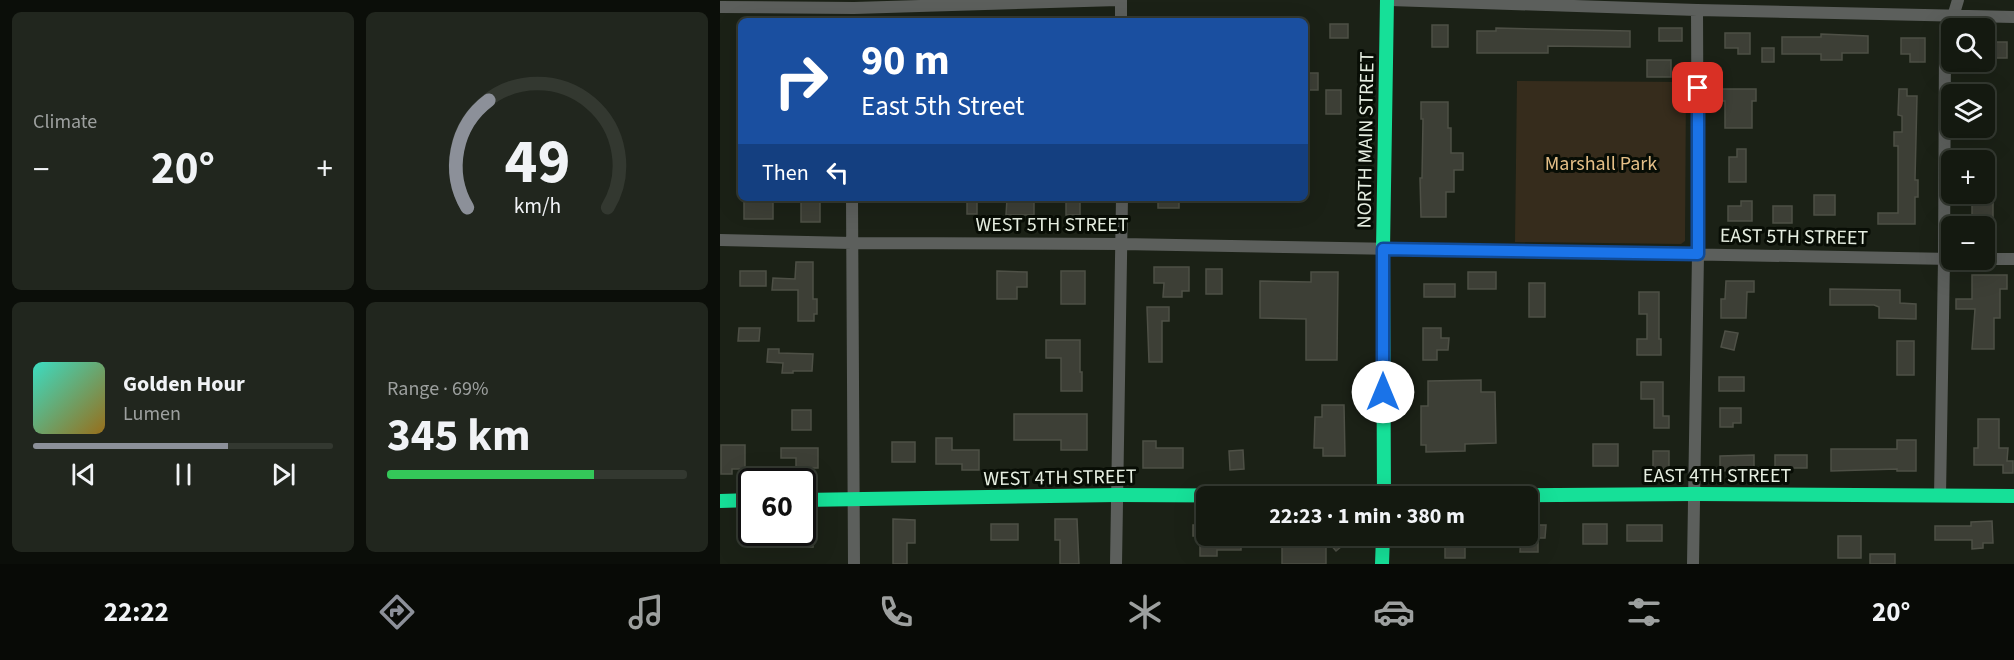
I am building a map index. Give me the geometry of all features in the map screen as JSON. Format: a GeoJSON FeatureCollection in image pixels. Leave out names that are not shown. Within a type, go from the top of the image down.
{"type":"FeatureCollection","features":[{"type":"Feature","properties":{"kind":"main road","name":"NORTH MAIN STREET"},"geometry":{"type":"LineString","coordinates":[[1384,486],[1383,249],[1388,0]]}},
{"type":"Feature","properties":{"kind":"main road","name":"WEST 4TH STREET"},"geometry":{"type":"LineString","coordinates":[[816,500],[1196,495]]}},
{"type":"Feature","properties":{"kind":"main road","name":"EAST 4TH STREET"},"geometry":{"type":"LineString","coordinates":[[1538,495],[2014,496]]}},
{"type":"Feature","properties":{"kind":"main road"},"geometry":{"type":"LineString","coordinates":[[720,501],[738,500]]}},
{"type":"Feature","properties":{"kind":"main road"},"geometry":{"type":"LineString","coordinates":[[1382,564],[1383,546]]}},
{"type":"Feature","properties":{"kind":"street"},"geometry":{"type":"LineString","coordinates":[[720,7],[1120,0],[1121,18]]}},
{"type":"Feature","properties":{"kind":"street"},"geometry":{"type":"LineString","coordinates":[[1388,0],[1649,4],[1697,10],[2014,17]]}},
{"type":"Feature","properties":{"kind":"street"},"geometry":{"type":"LineString","coordinates":[[1947,216],[1945,43],[1958,0]]}},
{"type":"Feature","properties":{"kind":"street"},"geometry":{"type":"LineString","coordinates":[[1693,564],[1698,254],[1697,10]]}},
{"type":"Feature","properties":{"kind":"street"},"geometry":{"type":"LineString","coordinates":[[852,201],[854,564]]}},
{"type":"Feature","properties":{"kind":"street"},"geometry":{"type":"LineString","coordinates":[[1116,564],[1122,201]]}},
{"type":"Feature","properties":{"kind":"street","name":"WEST 5TH STREET"},"geometry":{"type":"LineString","coordinates":[[720,240],[1383,249]]}},
{"type":"Feature","properties":{"kind":"street","name":"EAST 5TH STREET"},"geometry":{"type":"LineString","coordinates":[[1383,249],[1941,259]]}},
{"type":"Feature","properties":{"kind":"street"},"geometry":{"type":"LineString","coordinates":[[1995,259],[2014,259]]}},
{"type":"Feature","properties":{"kind":"street"},"geometry":{"type":"LineString","coordinates":[[1940,496],[1948,270]]}},
{"type":"Feature","properties":{"kind":"green space","name":"Marshall Park"},"geometry":{"type":"Polygon","coordinates":[[[1517,81],[1686,82],[1685,241],[1681,244],[1515,242],[1517,81]]]}},
{"type":"Feature","properties":{"kind":"building"},"geometry":{"type":"Polygon","coordinates":[[[1330,24],[1348,24],[1348,38],[1330,38],[1330,24]]]}},
{"type":"Feature","properties":{"kind":"building"},"geometry":{"type":"Polygon","coordinates":[[[1432,25],[1448,25],[1448,47],[1432,47],[1432,25]]]}},
{"type":"Feature","properties":{"kind":"building"},"geometry":{"type":"Polygon","coordinates":[[[1496,28],[1630,31],[1630,47],[1548,46],[1548,53],[1477,53],[1477,31],[1496,31],[1496,28]]]}},
{"type":"Feature","properties":{"kind":"building"},"geometry":{"type":"Polygon","coordinates":[[[1659,28],[1682,28],[1682,41],[1659,41],[1659,28]]]}},
{"type":"Feature","properties":{"kind":"building"},"geometry":{"type":"Polygon","coordinates":[[[1725,33],[1750,33],[1750,54],[1738,54],[1738,48],[1725,48],[1725,33]]]}},
{"type":"Feature","properties":{"kind":"building"},"geometry":{"type":"Polygon","coordinates":[[[1821,34],[1868,36],[1868,53],[1842,53],[1842,60],[1821,60],[1821,54],[1782,54],[1782,37],[1821,37],[1821,34]]]}},
{"type":"Feature","properties":{"kind":"building"},"geometry":{"type":"Polygon","coordinates":[[[1901,38],[1925,38],[1925,62],[1910,62],[1910,54],[1901,54],[1901,38]]]}},
{"type":"Feature","properties":{"kind":"building"},"geometry":{"type":"Polygon","coordinates":[[[1995,42],[2007,42],[2007,58],[1995,58],[1995,42]]]}},
{"type":"Feature","properties":{"kind":"building"},"geometry":{"type":"Polygon","coordinates":[[[1762,48],[1774,48],[1774,62],[1762,62],[1762,48]]]}},
{"type":"Feature","properties":{"kind":"building"},"geometry":{"type":"Polygon","coordinates":[[[1647,60],[1671,60],[1671,77],[1647,77],[1647,60]]]}},
{"type":"Feature","properties":{"kind":"building"},"geometry":{"type":"Polygon","coordinates":[[[1308,73],[1318,73],[1318,90],[1308,90],[1308,73]]]}},
{"type":"Feature","properties":{"kind":"building"},"geometry":{"type":"Polygon","coordinates":[[[1722,89],[1756,89],[1756,101],[1752,101],[1752,128],[1725,128],[1725,101],[1722,101],[1722,89]]]}},
{"type":"Feature","properties":{"kind":"building"},"geometry":{"type":"Polygon","coordinates":[[[1899,89],[1907,89],[1907,96],[1917,96],[1915,180],[1918,180],[1918,197],[1915,197],[1915,224],[1878,224],[1878,213],[1898,213],[1898,146],[1894,146],[1894,132],[1902,132],[1902,116],[1898,115],[1899,89]]]}},
{"type":"Feature","properties":{"kind":"building"},"geometry":{"type":"Polygon","coordinates":[[[1326,90],[1341,90],[1341,114],[1326,114],[1326,90]]]}},
{"type":"Feature","properties":{"kind":"building"},"geometry":{"type":"Polygon","coordinates":[[[1421,102],[1448,102],[1451,153],[1463,153],[1463,170],[1454,170],[1454,192],[1446,192],[1446,217],[1421,217],[1423,119],[1421,119],[1421,102]]]}},
{"type":"Feature","properties":{"kind":"building"},"geometry":{"type":"Polygon","coordinates":[[[1737,149],[1746,149],[1746,182],[1729,182],[1729,157],[1737,157],[1737,149]]]}},
{"type":"Feature","properties":{"kind":"building"},"geometry":{"type":"Polygon","coordinates":[[[1814,195],[1835,195],[1835,215],[1814,215],[1814,195]]]}},
{"type":"Feature","properties":{"kind":"building"},"geometry":{"type":"Polygon","coordinates":[[[801,201],[820,201],[820,222],[801,222],[801,201]]]}},
{"type":"Feature","properties":{"kind":"building"},"geometry":{"type":"Polygon","coordinates":[[[967,201],[977,201],[977,214],[967,214],[967,201]]]}},
{"type":"Feature","properties":{"kind":"building"},"geometry":{"type":"Polygon","coordinates":[[[1007,201],[1034,201],[1034,215],[1006,215],[1007,201]]]}},
{"type":"Feature","properties":{"kind":"building"},"geometry":{"type":"Polygon","coordinates":[[[1066,201],[1080,201],[1080,215],[1066,215],[1066,201]]]}},
{"type":"Feature","properties":{"kind":"building"},"geometry":{"type":"Polygon","coordinates":[[[1158,201],[1179,201],[1179,208],[1158,208],[1158,201]]]}},
{"type":"Feature","properties":{"kind":"building"},"geometry":{"type":"Polygon","coordinates":[[[1741,201],[1752,201],[1752,221],[1728,221],[1728,206],[1741,206],[1741,201]]]}},
{"type":"Feature","properties":{"kind":"building"},"geometry":{"type":"Polygon","coordinates":[[[744,202],[773,202],[773,219],[744,219],[744,202]]]}},
{"type":"Feature","properties":{"kind":"building"},"geometry":{"type":"Polygon","coordinates":[[[1972,204],[1993,204],[1993,216],[1972,216],[1972,204]]]}},
{"type":"Feature","properties":{"kind":"building"},"geometry":{"type":"Polygon","coordinates":[[[1773,206],[1792,206],[1792,223],[1773,223],[1773,206]]]}},
{"type":"Feature","properties":{"kind":"building"},"geometry":{"type":"Polygon","coordinates":[[[796,262],[813,262],[813,299],[817,299],[817,314],[814,314],[814,321],[798,321],[798,290],[772,290],[773,278],[795,279],[796,262]]]}},
{"type":"Feature","properties":{"kind":"building"},"geometry":{"type":"Polygon","coordinates":[[[1154,267],[1189,267],[1189,291],[1182,291],[1182,297],[1163,297],[1164,283],[1154,283],[1154,267]]]}},
{"type":"Feature","properties":{"kind":"building"},"geometry":{"type":"Polygon","coordinates":[[[1206,269],[1222,269],[1222,294],[1206,294],[1206,269]]]}},
{"type":"Feature","properties":{"kind":"building"},"geometry":{"type":"Polygon","coordinates":[[[740,271],[766,271],[766,286],[740,286],[740,271]]]}},
{"type":"Feature","properties":{"kind":"building"},"geometry":{"type":"Polygon","coordinates":[[[997,271],[1027,272],[1027,287],[1017,287],[1017,299],[997,299],[997,271]]]}},
{"type":"Feature","properties":{"kind":"building"},"geometry":{"type":"Polygon","coordinates":[[[1061,271],[1085,271],[1085,304],[1061,304],[1061,271]]]}},
{"type":"Feature","properties":{"kind":"building"},"geometry":{"type":"Polygon","coordinates":[[[1311,272],[1338,272],[1337,360],[1306,360],[1306,319],[1260,318],[1260,281],[1311,282],[1311,272]]]}},
{"type":"Feature","properties":{"kind":"building"},"geometry":{"type":"Polygon","coordinates":[[[1468,272],[1496,272],[1496,289],[1468,289],[1468,272]]]}},
{"type":"Feature","properties":{"kind":"building"},"geometry":{"type":"Polygon","coordinates":[[[1972,275],[2007,275],[2007,289],[2000,289],[2000,318],[1994,318],[1994,349],[1972,349],[1975,309],[1956,309],[1956,299],[1972,299],[1972,275]]]}},
{"type":"Feature","properties":{"kind":"building"},"geometry":{"type":"Polygon","coordinates":[[[1726,281],[1754,281],[1754,292],[1747,292],[1746,318],[1721,318],[1721,299],[1725,299],[1726,281]]]}},
{"type":"Feature","properties":{"kind":"building"},"geometry":{"type":"Polygon","coordinates":[[[1529,283],[1545,283],[1545,317],[1529,317],[1529,283]]]}},
{"type":"Feature","properties":{"kind":"building"},"geometry":{"type":"Polygon","coordinates":[[[1424,284],[1455,284],[1455,297],[1424,297],[1424,284]]]}},
{"type":"Feature","properties":{"kind":"building"},"geometry":{"type":"Polygon","coordinates":[[[1830,289],[1900,290],[1900,303],[1916,304],[1916,319],[1879,318],[1879,307],[1874,305],[1830,305],[1830,289]]]}},
{"type":"Feature","properties":{"kind":"building"},"geometry":{"type":"Polygon","coordinates":[[[1639,292],[1659,292],[1661,355],[1637,355],[1637,339],[1647,339],[1647,314],[1639,314],[1639,292]]]}},
{"type":"Feature","properties":{"kind":"building"},"geometry":{"type":"Polygon","coordinates":[[[1147,307],[1169,307],[1169,321],[1162,321],[1162,362],[1149,362],[1147,307]]]}},
{"type":"Feature","properties":{"kind":"building"},"geometry":{"type":"Polygon","coordinates":[[[739,328],[760,328],[759,341],[738,341],[739,328]]]}},
{"type":"Feature","properties":{"kind":"building"},"geometry":{"type":"Polygon","coordinates":[[[1423,328],[1441,328],[1441,338],[1449,338],[1448,350],[1437,350],[1437,360],[1423,360],[1423,328]]]}},
{"type":"Feature","properties":{"kind":"building"},"geometry":{"type":"Polygon","coordinates":[[[1725,331],[1738,333],[1734,350],[1721,347],[1725,331]]]}},
{"type":"Feature","properties":{"kind":"building"},"geometry":{"type":"Polygon","coordinates":[[[1046,340],[1080,340],[1082,391],[1061,391],[1061,358],[1046,358],[1046,340]]]}},
{"type":"Feature","properties":{"kind":"building"},"geometry":{"type":"Polygon","coordinates":[[[1897,341],[1914,341],[1914,375],[1897,375],[1897,341]]]}},
{"type":"Feature","properties":{"kind":"building"},"geometry":{"type":"Polygon","coordinates":[[[768,349],[779,349],[779,353],[813,354],[812,371],[782,373],[783,363],[767,362],[768,349]]]}},
{"type":"Feature","properties":{"kind":"building"},"geometry":{"type":"Polygon","coordinates":[[[1719,377],[1744,377],[1744,391],[1719,391],[1719,377]]]}},
{"type":"Feature","properties":{"kind":"building"},"geometry":{"type":"Polygon","coordinates":[[[1481,380],[1481,392],[1495,392],[1496,443],[1465,444],[1465,451],[1426,452],[1426,445],[1421,445],[1421,406],[1428,406],[1428,381],[1481,380]]]}},
{"type":"Feature","properties":{"kind":"building"},"geometry":{"type":"Polygon","coordinates":[[[1641,382],[1663,382],[1663,416],[1669,416],[1669,428],[1654,428],[1654,399],[1641,399],[1641,382]]]}},
{"type":"Feature","properties":{"kind":"building"},"geometry":{"type":"Polygon","coordinates":[[[1322,405],[1344,405],[1345,456],[1323,456],[1323,448],[1314,448],[1315,417],[1322,417],[1322,405]]]}},
{"type":"Feature","properties":{"kind":"building"},"geometry":{"type":"Polygon","coordinates":[[[1720,408],[1741,408],[1741,423],[1733,423],[1733,427],[1720,427],[1720,408]]]}},
{"type":"Feature","properties":{"kind":"building"},"geometry":{"type":"Polygon","coordinates":[[[792,410],[811,410],[811,430],[792,430],[792,410]]]}},
{"type":"Feature","properties":{"kind":"building"},"geometry":{"type":"Polygon","coordinates":[[[1014,414],[1087,414],[1087,450],[1061,450],[1061,440],[1014,440],[1014,414]]]}},
{"type":"Feature","properties":{"kind":"building"},"geometry":{"type":"Polygon","coordinates":[[[1978,419],[1999,419],[1999,448],[2008,448],[2007,461],[2013,461],[2013,473],[2003,473],[2003,465],[1974,465],[1974,448],[1978,448],[1978,419]]]}},
{"type":"Feature","properties":{"kind":"building"},"geometry":{"type":"Polygon","coordinates":[[[936,438],[952,438],[952,450],[979,450],[979,470],[962,470],[962,464],[936,464],[936,438]]]}},
{"type":"Feature","properties":{"kind":"building"},"geometry":{"type":"Polygon","coordinates":[[[1897,440],[1916,440],[1916,471],[1897,471],[1897,469],[1831,471],[1831,449],[1897,449],[1897,440]]]}},
{"type":"Feature","properties":{"kind":"building"},"geometry":{"type":"Polygon","coordinates":[[[1143,441],[1156,441],[1156,448],[1183,448],[1183,468],[1143,468],[1143,441]]]}},
{"type":"Feature","properties":{"kind":"building"},"geometry":{"type":"Polygon","coordinates":[[[892,442],[915,442],[915,462],[892,462],[892,442]]]}},
{"type":"Feature","properties":{"kind":"building"},"geometry":{"type":"Polygon","coordinates":[[[1593,444],[1618,444],[1618,466],[1593,466],[1593,444]]]}},
{"type":"Feature","properties":{"kind":"building"},"geometry":{"type":"Polygon","coordinates":[[[721,445],[745,445],[745,468],[732,469],[732,474],[721,474],[721,445]]]}},
{"type":"Feature","properties":{"kind":"building"},"geometry":{"type":"Polygon","coordinates":[[[781,448],[818,448],[818,468],[796,468],[796,458],[781,458],[781,448]]]}},
{"type":"Feature","properties":{"kind":"building"},"geometry":{"type":"Polygon","coordinates":[[[1243,450],[1244,469],[1230,470],[1229,451],[1243,450]]]}},
{"type":"Feature","properties":{"kind":"building"},"geometry":{"type":"Polygon","coordinates":[[[1653,451],[1669,451],[1669,469],[1653,469],[1653,451]]]}},
{"type":"Feature","properties":{"kind":"building"},"geometry":{"type":"Polygon","coordinates":[[[1754,455],[1754,470],[1720,471],[1720,456],[1754,455]]]}},
{"type":"Feature","properties":{"kind":"building"},"geometry":{"type":"Polygon","coordinates":[[[1775,455],[1807,455],[1807,468],[1775,468],[1775,455]]]}},
{"type":"Feature","properties":{"kind":"building"},"geometry":{"type":"Polygon","coordinates":[[[893,519],[915,520],[915,543],[907,543],[907,564],[893,564],[893,519]]]}},
{"type":"Feature","properties":{"kind":"building"},"geometry":{"type":"Polygon","coordinates":[[[1055,519],[1077,519],[1079,564],[1060,564],[1060,540],[1055,540],[1055,519]]]}},
{"type":"Feature","properties":{"kind":"building"},"geometry":{"type":"Polygon","coordinates":[[[1992,521],[1993,543],[1983,543],[1983,548],[1972,549],[1972,540],[1935,540],[1935,526],[1971,526],[1971,522],[1992,521]]]}},
{"type":"Feature","properties":{"kind":"building"},"geometry":{"type":"Polygon","coordinates":[[[991,524],[1018,524],[1018,540],[991,540],[991,524]]]}},
{"type":"Feature","properties":{"kind":"building"},"geometry":{"type":"Polygon","coordinates":[[[1583,524],[1607,524],[1607,544],[1583,544],[1583,524]]]}},
{"type":"Feature","properties":{"kind":"building"},"geometry":{"type":"Polygon","coordinates":[[[1193,525],[1196,525],[1196,536],[1193,536],[1193,525]]]}},
{"type":"Feature","properties":{"kind":"building"},"geometry":{"type":"Polygon","coordinates":[[[1538,525],[1546,525],[1545,538],[1538,538],[1538,525]]]}},
{"type":"Feature","properties":{"kind":"building"},"geometry":{"type":"Polygon","coordinates":[[[1627,525],[1662,525],[1662,541],[1627,541],[1627,525]]]}},
{"type":"Feature","properties":{"kind":"building"},"geometry":{"type":"Polygon","coordinates":[[[1838,536],[1861,536],[1861,558],[1838,558],[1838,536]]]}},
{"type":"Feature","properties":{"kind":"building"},"geometry":{"type":"Polygon","coordinates":[[[1200,546],[1241,546],[1241,550],[1217,550],[1217,556],[1200,556],[1200,546]]]}},
{"type":"Feature","properties":{"kind":"building"},"geometry":{"type":"Polygon","coordinates":[[[1282,546],[1326,546],[1326,564],[1282,564],[1282,546]]]}},
{"type":"Feature","properties":{"kind":"building"},"geometry":{"type":"Polygon","coordinates":[[[1332,546],[1342,546],[1336,551],[1332,546]]]}},
{"type":"Feature","properties":{"kind":"building"},"geometry":{"type":"Polygon","coordinates":[[[1445,546],[1465,546],[1465,558],[1445,558],[1445,546]]]}},
{"type":"Feature","properties":{"kind":"building"},"geometry":{"type":"Polygon","coordinates":[[[1520,546],[1538,546],[1538,552],[1520,552],[1520,546]]]}},
{"type":"Feature","properties":{"kind":"building"},"geometry":{"type":"Polygon","coordinates":[[[1870,554],[1895,554],[1895,564],[1870,564],[1870,554]]]}},
{"type":"Feature","properties":{"kind":"traffic: fast"},"geometry":{"type":"LineString","coordinates":[[1384,486],[1383,249],[1387,0]]}},
{"type":"Feature","properties":{"kind":"traffic: fast"},"geometry":{"type":"LineString","coordinates":[[816,500],[1196,495]]}},
{"type":"Feature","properties":{"kind":"traffic: fast"},"geometry":{"type":"LineString","coordinates":[[1538,495],[2014,496]]}},
{"type":"Feature","properties":{"kind":"traffic: fast"},"geometry":{"type":"LineString","coordinates":[[720,501],[738,500]]}},
{"type":"Feature","properties":{"kind":"traffic: fast"},"geometry":{"type":"LineString","coordinates":[[1382,564],[1383,546]]}},
{"type":"Feature","properties":{"kind":"route"},"geometry":{"type":"LineString","coordinates":[[1383,392],[1383,249],[1698,254],[1698,88]]}}]}
